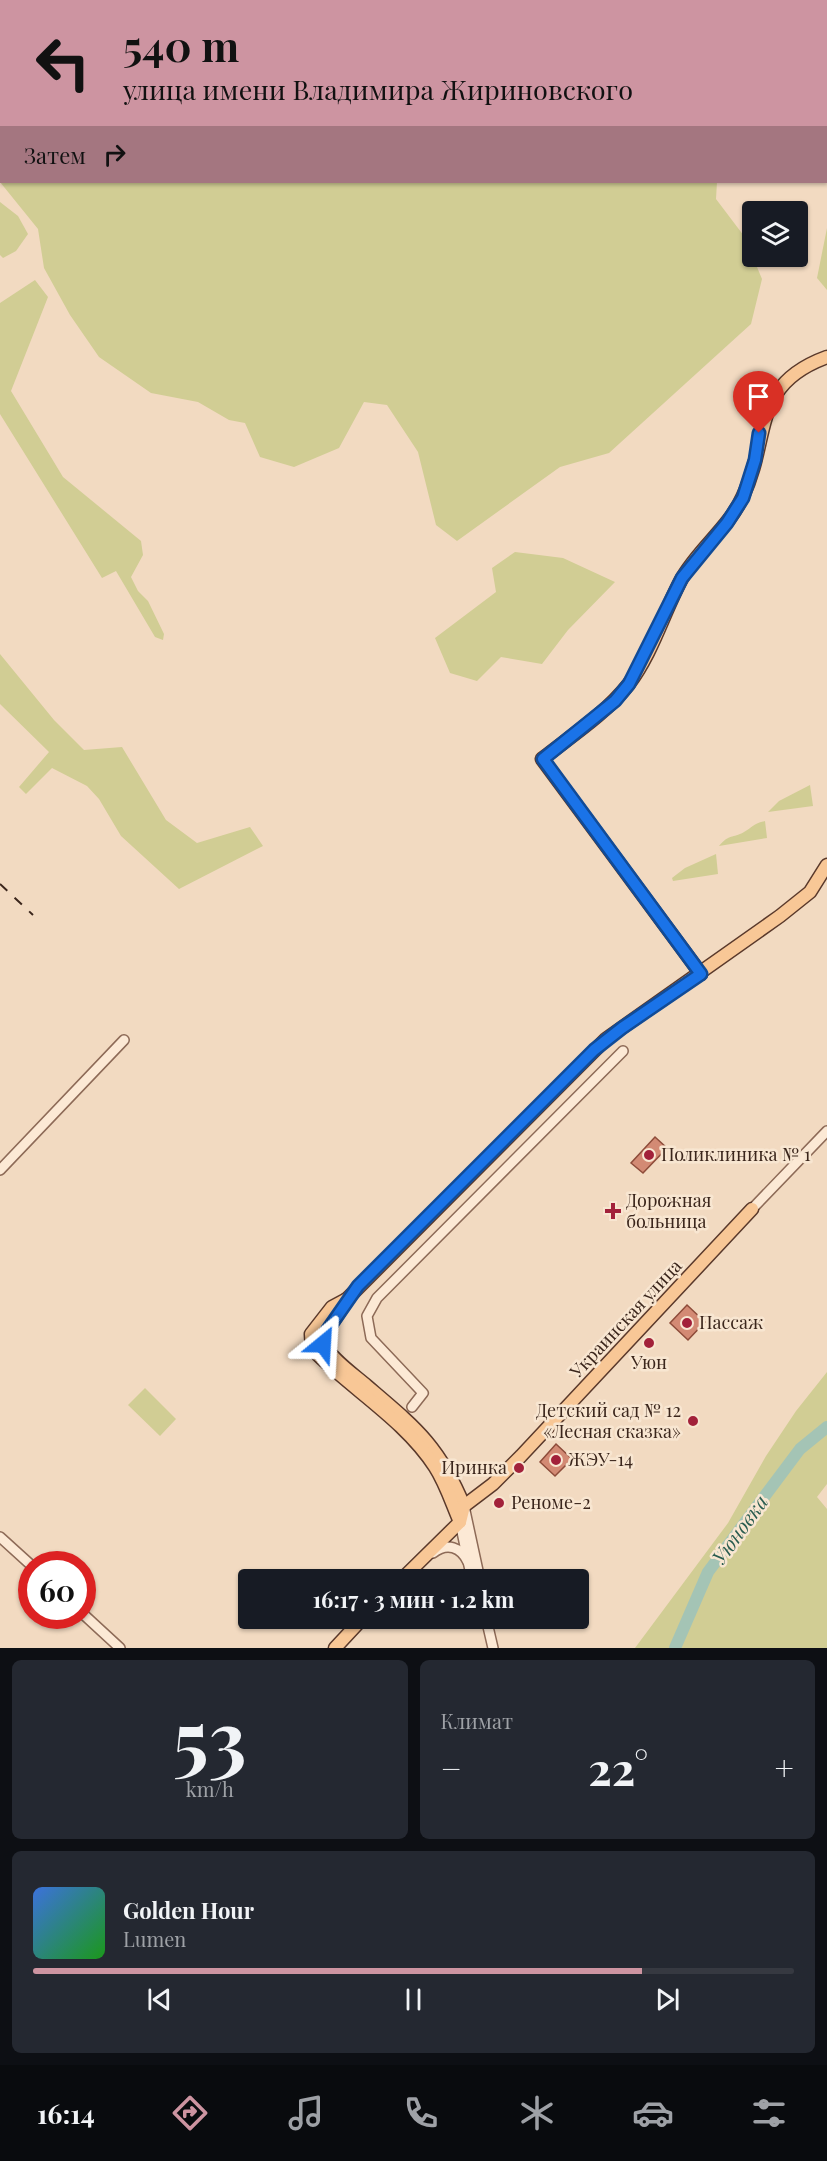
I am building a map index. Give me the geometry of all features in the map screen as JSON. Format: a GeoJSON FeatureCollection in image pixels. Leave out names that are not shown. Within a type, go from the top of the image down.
{"type":"FeatureCollection","features":[{"type":"Feature","properties":{"kind":"main road"},"geometry":{"type":"LineString","coordinates":[[701,974],[543,759],[615,701],[629,684],[682,578],[727,523],[743,498],[753,470],[765,413],[775,395],[802,367],[827,357]]}},
{"type":"Feature","properties":{"kind":"main road"},"geometry":{"type":"LineString","coordinates":[[460,1522],[436,1468],[416,1441],[312,1349],[311,1334],[332,1307],[347,1299],[606,1039],[701,974],[810,892],[827,865]]}},
{"type":"Feature","properties":{"kind":"main road","name":"Украинская улица"},"geometry":{"type":"LineString","coordinates":[[464,1506],[504,1473],[752,1209]]}},
{"type":"Feature","properties":{"kind":"main road"},"geometry":{"type":"LineString","coordinates":[[347,1299],[340,1314],[322,1339],[326,1348],[422,1433],[444,1461],[464,1506],[460,1522],[412,1569]]}},
{"type":"Feature","properties":{"kind":"main road"},"geometry":{"type":"LineString","coordinates":[[335,1648],[353,1629]]}},
{"type":"Feature","properties":{"kind":"street"},"geometry":{"type":"LineString","coordinates":[[0,1170],[124,1040]]}},
{"type":"Feature","properties":{"kind":"street"},"geometry":{"type":"LineString","coordinates":[[412,1407],[423,1393],[371,1338],[367,1316],[377,1298],[623,1051]]}},
{"type":"Feature","properties":{"kind":"street","name":"Украинская улица"},"geometry":{"type":"LineString","coordinates":[[752,1209],[827,1131]]}},
{"type":"Feature","properties":{"kind":"street"},"geometry":{"type":"LineString","coordinates":[[444,1461],[461,1490],[467,1495],[474,1494],[504,1473]]}},
{"type":"Feature","properties":{"kind":"street"},"geometry":{"type":"LineString","coordinates":[[464,1506],[478,1569]]}},
{"type":"Feature","properties":{"kind":"street"},"geometry":{"type":"LineString","coordinates":[[460,1522],[470,1569]]}},
{"type":"Feature","properties":{"kind":"street"},"geometry":{"type":"LineString","coordinates":[[0,1537],[18,1553]]}},
{"type":"Feature","properties":{"kind":"street"},"geometry":{"type":"LineString","coordinates":[[414,1569],[436,1550],[445,1546],[459,1549],[468,1562]]}},
{"type":"Feature","properties":{"kind":"street"},"geometry":{"type":"LineString","coordinates":[[96,1626],[120,1648]]}},
{"type":"Feature","properties":{"kind":"street"},"geometry":{"type":"LineString","coordinates":[[489,1629],[493,1648]]}},
{"type":"Feature","properties":{"kind":"shaded area"},"geometry":{"type":"Polygon","coordinates":[[[1,183],[717,183],[716,199],[742,233],[742,267],[757,267],[762,279],[751,324],[609,453],[560,467],[457,541],[436,525],[418,452],[387,405],[364,402],[339,448],[294,467],[260,457],[245,423],[229,420],[198,402],[151,393],[99,357],[70,315],[44,268],[38,229],[1,183]]]}},
{"type":"Feature","properties":{"kind":"shaded area"},"geometry":{"type":"Polygon","coordinates":[[[0,202],[18,216],[28,234],[16,251],[3,258],[0,255],[0,202]]]}},
{"type":"Feature","properties":{"kind":"shaded area"},"geometry":{"type":"Polygon","coordinates":[[[827,228],[827,290],[817,278],[827,228]]]}},
{"type":"Feature","properties":{"kind":"shaded area"},"geometry":{"type":"Polygon","coordinates":[[[35,280],[48,297],[11,391],[63,477],[141,541],[143,555],[131,577],[138,591],[148,601],[164,634],[163,640],[155,637],[116,571],[102,578],[0,414],[0,303],[35,280]]]}},
{"type":"Feature","properties":{"kind":"shaded area"},"geometry":{"type":"Polygon","coordinates":[[[515,552],[563,558],[615,582],[568,630],[542,664],[501,657],[477,681],[450,673],[435,638],[496,592],[492,568],[515,552]]]}},
{"type":"Feature","properties":{"kind":"shaded area"},"geometry":{"type":"Polygon","coordinates":[[[0,654],[54,720],[84,750],[122,747],[166,820],[197,843],[250,827],[263,846],[179,889],[121,836],[99,799],[87,786],[52,768],[26,794],[19,787],[49,752],[0,704],[0,654]]]}},
{"type":"Feature","properties":{"kind":"shaded area"},"geometry":{"type":"Polygon","coordinates":[[[810,785],[813,806],[768,812],[779,801],[810,785]]]}},
{"type":"Feature","properties":{"kind":"shaded area"},"geometry":{"type":"Polygon","coordinates":[[[765,821],[767,838],[719,846],[729,838],[765,821]]]}},
{"type":"Feature","properties":{"kind":"shaded area"},"geometry":{"type":"Polygon","coordinates":[[[716,854],[718,874],[673,881],[672,878],[685,868],[716,854]]]}},
{"type":"Feature","properties":{"kind":"shaded area"},"geometry":{"type":"Polygon","coordinates":[[[827,1372],[827,1484],[817,1497],[827,1509],[827,1648],[635,1648],[728,1523],[766,1456],[796,1411],[827,1372]]]}},
{"type":"Feature","properties":{"kind":"shaded area"},"geometry":{"type":"Polygon","coordinates":[[[145,1388],[176,1419],[160,1436],[128,1405],[145,1388]]]}},
{"type":"Feature","properties":{"kind":"building","name":"Поликлиника № 1"},"geometry":{"type":"Polygon","coordinates":[[[655,1137],[667,1148],[643,1173],[631,1163],[655,1137]]]}},
{"type":"Feature","properties":{"kind":"building","name":"Пассаж"},"geometry":{"type":"Polygon","coordinates":[[[687,1305],[705,1322],[688,1340],[670,1323],[687,1305]]]}},
{"type":"Feature","properties":{"kind":"building","name":"ЖЭУ-14"},"geometry":{"type":"Polygon","coordinates":[[[556,1444],[572,1459],[555,1476],[540,1462],[556,1444]]]}},
{"type":"Feature","properties":{"kind":"waterway","name":"Уюновка"},"geometry":{"type":"LineString","coordinates":[[675,1648],[708,1572],[800,1449],[827,1427]]}},
{"type":"Feature","properties":{"kind":"railway"},"geometry":{"type":"LineString","coordinates":[[0,884],[33,915]]}},
{"type":"Feature","properties":{"kind":"place","name":"Поликлиника № 1"},"geometry":{"type":"Point","coordinates":[649,1155]}},
{"type":"Feature","properties":{"kind":"place","name":"Дорожная больница"},"geometry":{"type":"Point","coordinates":[613,1211]}},
{"type":"Feature","properties":{"kind":"place","name":"Пассаж"},"geometry":{"type":"Point","coordinates":[687,1323]}},
{"type":"Feature","properties":{"kind":"place","name":"Уюн"},"geometry":{"type":"Point","coordinates":[649,1343]}},
{"type":"Feature","properties":{"kind":"place","name":"Детский сад № 12 «Лесная сказка»"},"geometry":{"type":"Point","coordinates":[693,1421]}},
{"type":"Feature","properties":{"kind":"place","name":"ЖЭУ-14"},"geometry":{"type":"Point","coordinates":[556,1460]}},
{"type":"Feature","properties":{"kind":"place","name":"Иринка"},"geometry":{"type":"Point","coordinates":[519,1468]}},
{"type":"Feature","properties":{"kind":"place","name":"Реноме-2"},"geometry":{"type":"Point","coordinates":[499,1503]}},
{"type":"Feature","properties":{"kind":"route"},"geometry":{"type":"LineString","coordinates":[[323,1344],[322,1339],[326,1331],[358,1286],[594,1050],[606,1039],[701,974],[543,759],[615,701],[629,684],[682,578],[727,523],[743,498],[755,460],[759,433]]}}]}
